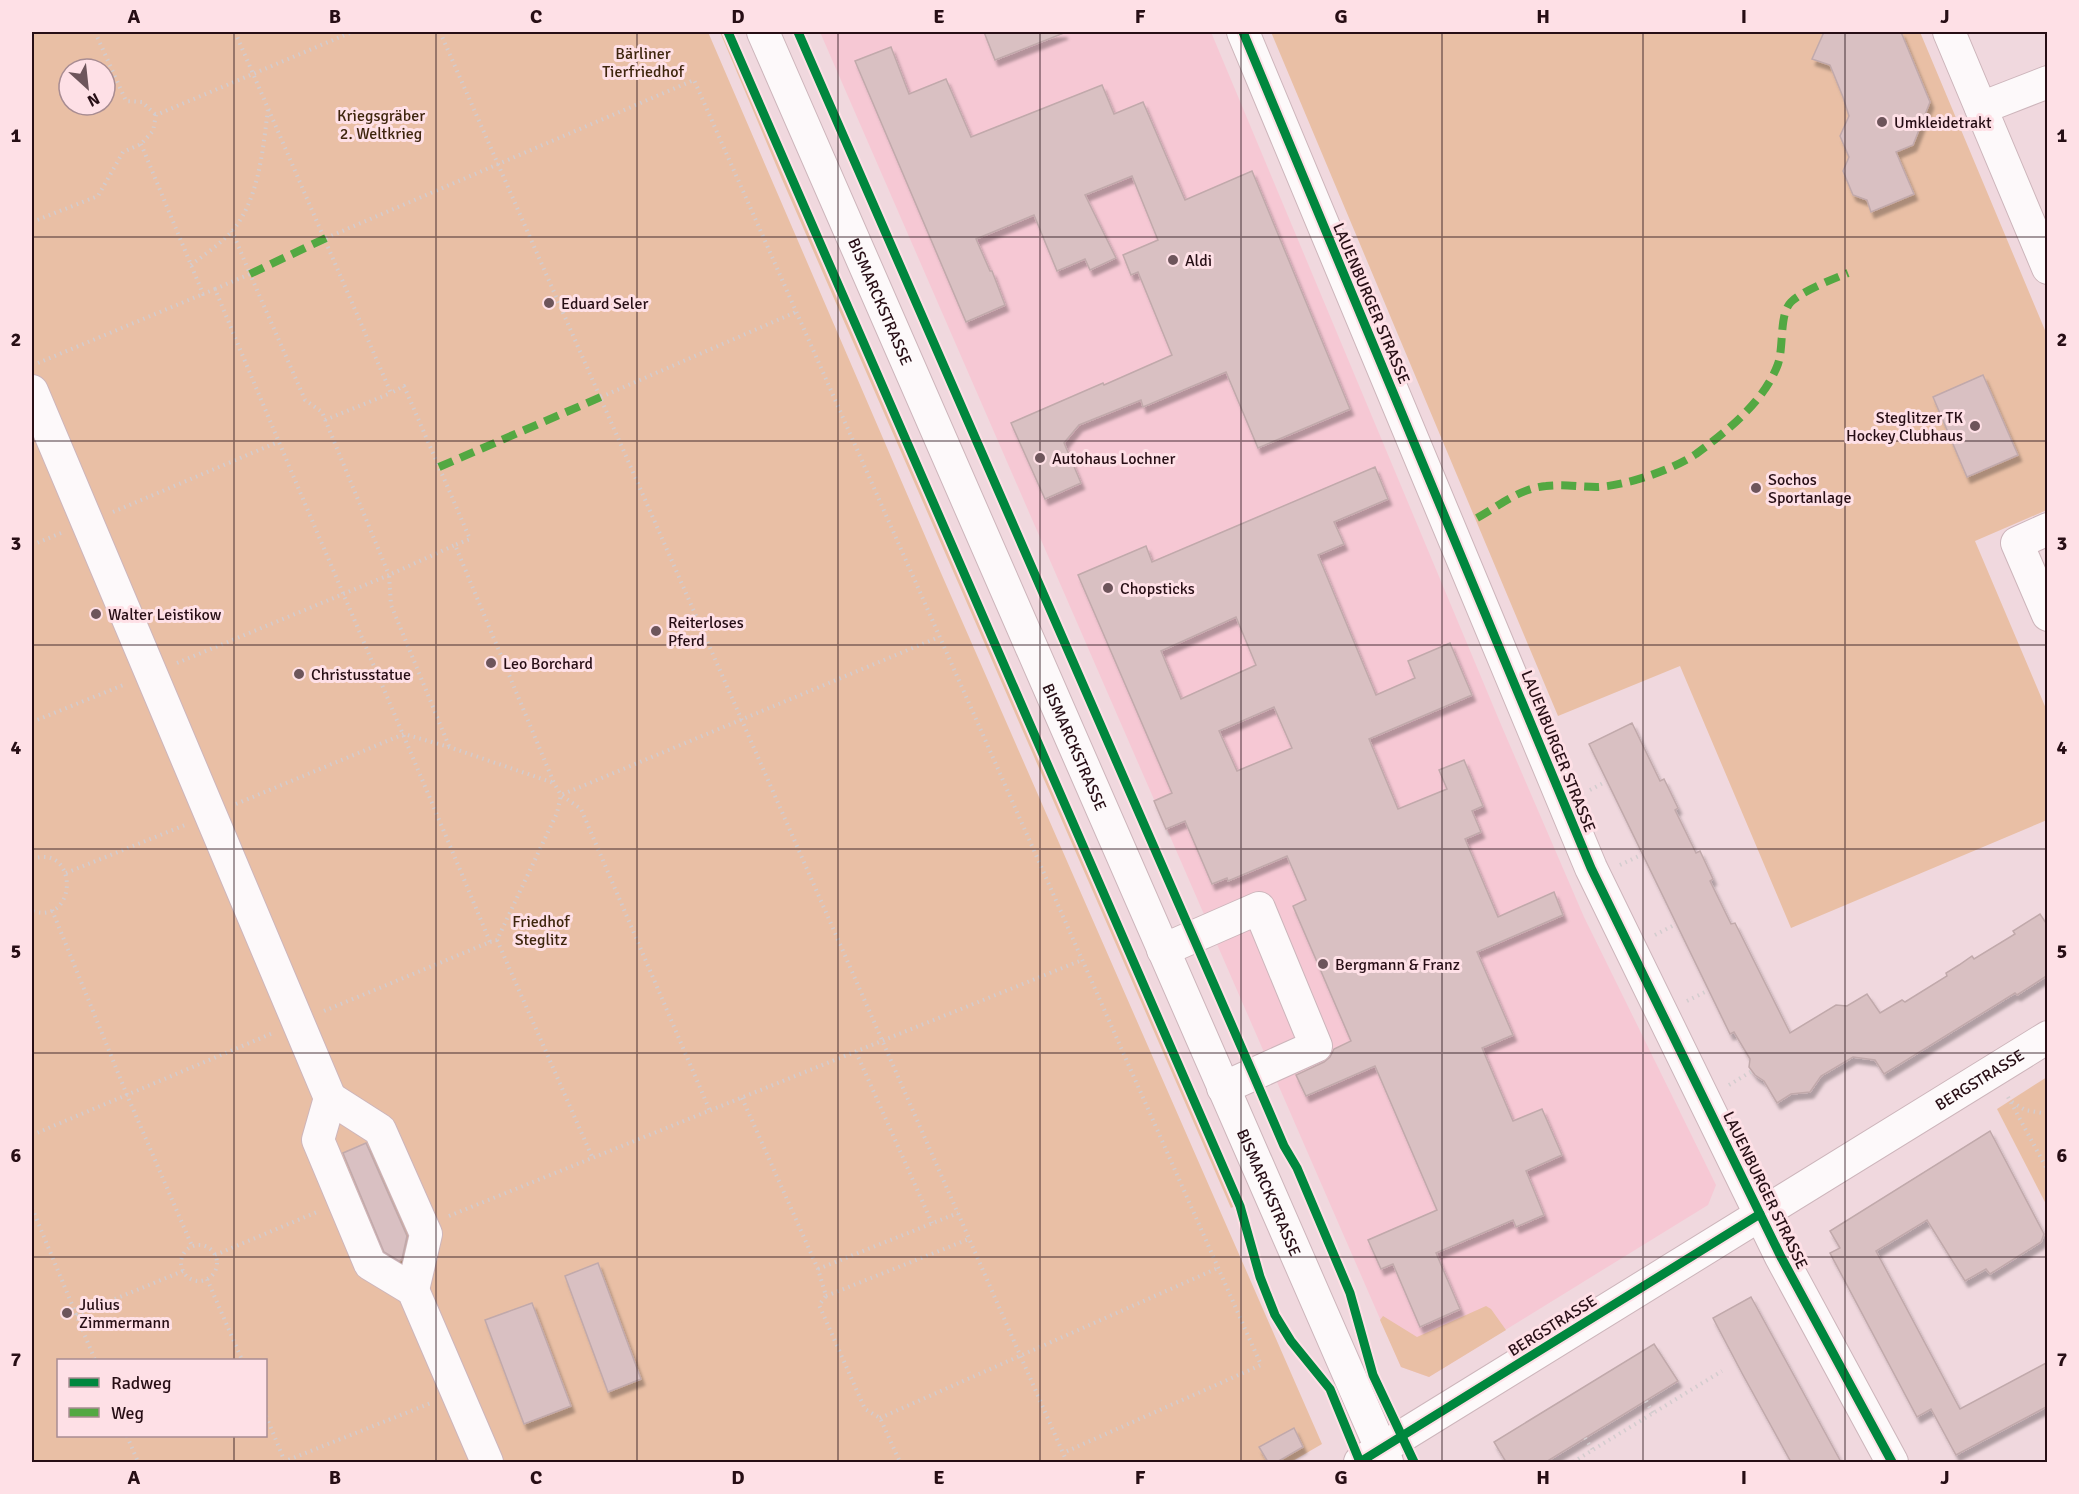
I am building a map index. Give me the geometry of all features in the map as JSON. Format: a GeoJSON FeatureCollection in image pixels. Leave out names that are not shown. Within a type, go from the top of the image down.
{"type":"FeatureCollection","features":[{"type":"Feature","properties":{"kind":"street","name":"BISMARCKSTRASSE"},"geometry":{"type":"LineString","coordinates":[[763,32],[1223,1088],[1376,1458]]}},
{"type":"Feature","properties":{"kind":"street","name":"LAUENBURGER STRASSE"},"geometry":{"type":"LineString","coordinates":[[1243,32],[1591,868],[1781,1257],[1892,1462]]}},
{"type":"Feature","properties":{"kind":"street"},"geometry":{"type":"LineString","coordinates":[[1948,32],[2048,268]]}},
{"type":"Feature","properties":{"kind":"street"},"geometry":{"type":"LineString","coordinates":[[1981,108],[2048,82]]}},
{"type":"Feature","properties":{"kind":"street"},"geometry":{"type":"LineString","coordinates":[[32,391],[330,1098],[380,1130],[426,1234],[413,1290]]}},
{"type":"Feature","properties":{"kind":"street"},"geometry":{"type":"LineString","coordinates":[[2048,529],[2018,543],[2048,615]]}},
{"type":"Feature","properties":{"kind":"street"},"geometry":{"type":"LineString","coordinates":[[1162,950],[1259,908],[1316,1046],[1223,1088]]}},
{"type":"Feature","properties":{"kind":"street","name":"BERGSTRASSE"},"geometry":{"type":"LineString","coordinates":[[1376,1458],[1760,1214],[2048,1037]]}},
{"type":"Feature","properties":{"kind":"street"},"geometry":{"type":"LineString","coordinates":[[330,1098],[318,1140],[370,1264],[413,1290],[486,1462]]}},
{"type":"Feature","properties":{"kind":"path"},"geometry":{"type":"LineString","coordinates":[[95,32],[126,101],[142,102],[156,115]]}},
{"type":"Feature","properties":{"kind":"path"},"geometry":{"type":"LineString","coordinates":[[235,32],[326,238],[391,393]]}},
{"type":"Feature","properties":{"kind":"path"},"geometry":{"type":"LineString","coordinates":[[156,115],[352,32]]}},
{"type":"Feature","properties":{"kind":"path"},"geometry":{"type":"LineString","coordinates":[[440,32],[1067,1462]]}},
{"type":"Feature","properties":{"kind":"path"},"geometry":{"type":"LineString","coordinates":[[326,238],[694,80],[1261,1365],[1063,1453]]}},
{"type":"Feature","properties":{"kind":"path"},"geometry":{"type":"LineString","coordinates":[[191,266],[232,231],[242,218],[252,193],[262,151],[268,109]]}},
{"type":"Feature","properties":{"kind":"path"},"geometry":{"type":"LineString","coordinates":[[32,222],[98,196],[123,152],[141,144],[153,131],[156,115]]}},
{"type":"Feature","properties":{"kind":"path"},"geometry":{"type":"LineString","coordinates":[[141,144],[203,294]]}},
{"type":"Feature","properties":{"kind":"path"},"geometry":{"type":"LineString","coordinates":[[232,231],[305,400],[322,412],[389,575],[392,605],[449,747]]}},
{"type":"Feature","properties":{"kind":"path"},"geometry":{"type":"LineString","coordinates":[[32,365],[250,274]]}},
{"type":"Feature","properties":{"kind":"path"},"geometry":{"type":"LineString","coordinates":[[215,289],[490,942]]}},
{"type":"Feature","properties":{"kind":"path"},"geometry":{"type":"LineString","coordinates":[[601,397],[796,312]]}},
{"type":"Feature","properties":{"kind":"path"},"geometry":{"type":"LineString","coordinates":[[32,723],[389,575],[470,539],[404,386],[325,420]]}},
{"type":"Feature","properties":{"kind":"path"},"geometry":{"type":"LineString","coordinates":[[32,545],[278,442]]}},
{"type":"Feature","properties":{"kind":"path"},"geometry":{"type":"LineString","coordinates":[[455,545],[554,783],[561,795],[581,809],[710,1111]]}},
{"type":"Feature","properties":{"kind":"path"},"geometry":{"type":"LineString","coordinates":[[561,795],[939,637]]}},
{"type":"Feature","properties":{"kind":"path"},"geometry":{"type":"LineString","coordinates":[[66,873],[404,734],[554,783]]}},
{"type":"Feature","properties":{"kind":"path"},"geometry":{"type":"LineString","coordinates":[[1586,791],[1605,782]]}},
{"type":"Feature","properties":{"kind":"path"},"geometry":{"type":"LineString","coordinates":[[561,795],[557,813],[497,940],[592,1159]]}},
{"type":"Feature","properties":{"kind":"path"},"geometry":{"type":"LineString","coordinates":[[1619,866],[1641,855]]}},
{"type":"Feature","properties":{"kind":"path"},"geometry":{"type":"LineString","coordinates":[[32,859],[54,860],[66,873],[68,887],[67,894],[58,906],[44,912],[32,911]]}},
{"type":"Feature","properties":{"kind":"path"},"geometry":{"type":"LineString","coordinates":[[52,910],[127,1095],[192,1246]]}},
{"type":"Feature","properties":{"kind":"path"},"geometry":{"type":"LineString","coordinates":[[1652,937],[1676,924]]}},
{"type":"Feature","properties":{"kind":"path"},"geometry":{"type":"LineString","coordinates":[[32,1135],[497,940]]}},
{"type":"Feature","properties":{"kind":"path"},"geometry":{"type":"LineString","coordinates":[[423,1227],[1082,960]]}},
{"type":"Feature","properties":{"kind":"path"},"geometry":{"type":"LineString","coordinates":[[1685,1002],[1707,991]]}},
{"type":"Feature","properties":{"kind":"path"},"geometry":{"type":"LineString","coordinates":[[856,1052],[932,1223]]}},
{"type":"Feature","properties":{"kind":"path"},"geometry":{"type":"LineString","coordinates":[[1726,1087],[1752,1071]]}},
{"type":"Feature","properties":{"kind":"path"},"geometry":{"type":"LineString","coordinates":[[742,1098],[818,1269],[826,1296]]}},
{"type":"Feature","properties":{"kind":"path"},"geometry":{"type":"LineString","coordinates":[[2048,1114],[2025,1110],[2009,1099],[2048,1171]]}},
{"type":"Feature","properties":{"kind":"path"},"geometry":{"type":"LineString","coordinates":[[32,1208],[95,1359]]}},
{"type":"Feature","properties":{"kind":"path"},"geometry":{"type":"LineString","coordinates":[[215,1256],[325,1209]]}},
{"type":"Feature","properties":{"kind":"path"},"geometry":{"type":"LineString","coordinates":[[818,1269],[958,1213]]}},
{"type":"Feature","properties":{"kind":"path"},"geometry":{"type":"LineString","coordinates":[[900,1462],[880,1418],[865,1409],[819,1305],[826,1296],[969,1239]]}},
{"type":"Feature","properties":{"kind":"path"},"geometry":{"type":"LineString","coordinates":[[192,1246],[207,1247],[215,1256],[217,1266],[207,1279],[195,1280],[183,1271],[182,1255],[192,1246]]}},
{"type":"Feature","properties":{"kind":"path"},"geometry":{"type":"LineString","coordinates":[[880,1418],[1218,1268]]}},
{"type":"Feature","properties":{"kind":"path"},"geometry":{"type":"LineString","coordinates":[[76,1315],[183,1271]]}},
{"type":"Feature","properties":{"kind":"path"},"geometry":{"type":"LineString","coordinates":[[207,1279],[242,1359]]}},
{"type":"Feature","properties":{"kind":"path"},"geometry":{"type":"LineString","coordinates":[[1573,1462],[1722,1371]]}},
{"type":"Feature","properties":{"kind":"path"},"geometry":{"type":"LineString","coordinates":[[267,1419],[284,1462],[457,1393]]}},
{"type":"Feature","properties":{"kind":"path"},"geometry":{"type":"LineString","coordinates":[[1646,1401],[1653,1413]]}},
{"type":"Feature","properties":{"kind":"path"},"geometry":{"type":"LineString","coordinates":[[127,1437],[138,1462]]}},
{"type":"Feature","properties":{"kind":"path"},"geometry":{"type":"LineString","coordinates":[[1586,1438],[1593,1450]]}},
{"type":"Feature","properties":{"kind":"shaded area"},"geometry":{"type":"Polygon","coordinates":[[[820,32],[1211,32],[1584,917],[1716,1185],[1708,1205],[1429,1377],[1401,1367],[820,32]]]}},
{"type":"Feature","properties":{"kind":"green space","name":"Friedhof Steglitz"},"geometry":{"type":"Polygon","coordinates":[[[32,32],[708,32],[941,573],[1322,1444],[1291,1462],[32,1462],[32,32]]]}},
{"type":"Feature","properties":{"kind":"green space"},"geometry":{"type":"Polygon","coordinates":[[[720,32],[725,32],[1237,1205],[1231,1208],[781,177],[720,32]]]}},
{"type":"Feature","properties":{"kind":"green space","name":"Sochos Sportanlage"},"geometry":{"type":"Polygon","coordinates":[[[1271,32],[1920,32],[2047,335],[2047,510],[1975,541],[2047,711],[2047,820],[1791,928],[1680,666],[1558,716],[1271,32]]]}},
{"type":"Feature","properties":{"kind":"green space"},"geometry":{"type":"Polygon","coordinates":[[[2047,1077],[2047,1206],[1997,1109],[2047,1077]]]}},
{"type":"Feature","properties":{"kind":"green space"},"geometry":{"type":"Polygon","coordinates":[[[1486,1306],[1491,1309],[1506,1330],[1429,1377],[1401,1367],[1380,1320],[1383,1316],[1417,1337],[1486,1306]]]}},
{"type":"Feature","properties":{"kind":"building"},"geometry":{"type":"Polygon","coordinates":[[[984,32],[1063,32],[1064,33],[995,60],[984,32]]]}},
{"type":"Feature","properties":{"kind":"building","name":"Umkleidetrakt"},"geometry":{"type":"Polygon","coordinates":[[[1824,32],[1901,32],[1930,102],[1913,145],[1896,152],[1914,194],[1871,212],[1867,200],[1853,195],[1843,171],[1849,157],[1840,136],[1849,116],[1843,97],[1830,65],[1812,59],[1824,32]]]}},
{"type":"Feature","properties":{"kind":"building"},"geometry":{"type":"Polygon","coordinates":[[[891,47],[909,94],[946,79],[971,137],[1102,85],[1114,114],[1143,102],[1185,200],[1252,171],[1350,409],[1258,448],[1226,372],[1143,407],[1141,400],[1079,425],[1064,443],[1081,483],[1045,499],[1011,423],[1172,355],[1138,272],[1131,275],[1123,255],[1158,240],[1132,176],[1085,195],[1116,258],[1090,270],[1085,259],[1057,271],[1034,215],[976,239],[1005,305],[966,322],[855,61],[891,47]]]}},
{"type":"Feature","properties":{"kind":"building","name":"Steglitzer TK Hockey Clubhaus"},"geometry":{"type":"Polygon","coordinates":[[[1983,375],[2018,455],[1967,477],[1933,397],[1983,375]]]}},
{"type":"Feature","properties":{"kind":"building"},"geometry":{"type":"Polygon","coordinates":[[[1375,467],[1388,499],[1334,522],[1344,544],[1318,555],[1376,695],[1415,678],[1408,661],[1450,643],[1472,695],[1369,739],[1398,809],[1447,789],[1439,770],[1464,760],[1483,806],[1472,811],[1481,832],[1465,839],[1498,917],[1554,892],[1563,915],[1477,952],[1513,1035],[1482,1048],[1513,1121],[1542,1109],[1562,1155],[1526,1171],[1544,1215],[1516,1227],[1513,1220],[1436,1253],[1460,1309],[1420,1327],[1393,1264],[1381,1269],[1368,1240],[1437,1210],[1375,1066],[1306,1096],[1296,1075],[1324,1062],[1334,1049],[1351,1041],[1293,906],[1306,900],[1287,856],[1228,881],[1227,878],[1212,884],[1185,821],[1166,829],[1154,801],[1172,793],[1078,575],[1146,546],[1152,562],[1375,467]],[[1236,617],[1161,651],[1181,699],[1256,665],[1236,617]],[[1274,707],[1219,731],[1237,771],[1292,748],[1274,707]]]}},
{"type":"Feature","properties":{"kind":"building"},"geometry":{"type":"Polygon","coordinates":[[[1632,723],[1660,781],[1664,779],[1678,808],[1675,810],[1696,853],[1700,851],[1713,879],[1710,881],[1731,924],[1735,923],[1790,1033],[1836,1005],[1847,1006],[1867,994],[1880,1013],[1902,1000],[1905,1002],[1947,976],[1946,973],[1972,956],[1974,959],[2015,934],[2013,931],[2040,914],[2048,926],[2048,975],[1884,1074],[1875,1060],[1853,1057],[1821,1076],[1810,1092],[1791,1094],[1777,1103],[1764,1081],[1749,1067],[1750,1059],[1734,1032],[1730,1034],[1589,744],[1632,723]]]}},
{"type":"Feature","properties":{"kind":"building"},"geometry":{"type":"Polygon","coordinates":[[[1990,1131],[2044,1234],[2041,1242],[1990,1274],[1986,1269],[1965,1281],[1927,1220],[1876,1251],[1960,1409],[2048,1362],[2048,1406],[1956,1455],[1931,1409],[1917,1417],[1830,1253],[1840,1248],[1830,1231],[1990,1131]]]}},
{"type":"Feature","properties":{"kind":"building"},"geometry":{"type":"Polygon","coordinates":[[[366,1143],[407,1236],[402,1259],[399,1261],[384,1252],[343,1153],[366,1143]]]}},
{"type":"Feature","properties":{"kind":"building"},"geometry":{"type":"Polygon","coordinates":[[[598,1263],[641,1379],[608,1392],[565,1276],[598,1263]]]}},
{"type":"Feature","properties":{"kind":"building"},"geometry":{"type":"Polygon","coordinates":[[[1751,1297],[1841,1462],[1791,1462],[1743,1375],[1713,1318],[1751,1297]]]}},
{"type":"Feature","properties":{"kind":"building"},"geometry":{"type":"Polygon","coordinates":[[[532,1303],[571,1406],[524,1424],[485,1320],[532,1303]]]}},
{"type":"Feature","properties":{"kind":"building"},"geometry":{"type":"Polygon","coordinates":[[[1654,1344],[1678,1381],[1546,1462],[1506,1462],[1494,1442],[1654,1344]]]}},
{"type":"Feature","properties":{"kind":"building"},"geometry":{"type":"Polygon","coordinates":[[[1294,1428],[1303,1447],[1277,1462],[1268,1462],[1259,1447],[1294,1428]]]}},
{"type":"Feature","properties":{"kind":"marked path"},"geometry":{"type":"LineString","coordinates":[[250,274],[326,238]]}},
{"type":"Feature","properties":{"kind":"marked path"},"geometry":{"type":"LineString","coordinates":[[1477,518],[1510,498],[1536,487],[1559,485],[1597,487],[1621,484],[1662,471],[1696,454],[1743,415],[1764,391],[1778,364],[1783,322],[1787,307],[1791,302],[1810,290],[1848,273]]}},
{"type":"Feature","properties":{"kind":"marked path"},"geometry":{"type":"LineString","coordinates":[[439,467],[601,397]]}},
{"type":"Feature","properties":{"kind":"cycle path"},"geometry":{"type":"LineString","coordinates":[[728,32],[1240,1206],[1260,1277],[1275,1315],[1291,1341],[1330,1389],[1360,1462]]}},
{"type":"Feature","properties":{"kind":"cycle path"},"geometry":{"type":"LineString","coordinates":[[798,32],[1284,1146],[1297,1168],[1350,1293],[1373,1375],[1414,1462]]}},
{"type":"Feature","properties":{"kind":"cycle path"},"geometry":{"type":"LineString","coordinates":[[1243,32],[1591,868],[1781,1257],[1892,1462]]}},
{"type":"Feature","properties":{"kind":"cycle path"},"geometry":{"type":"LineString","coordinates":[[1360,1462],[1760,1214]]}},
{"type":"Feature","properties":{"kind":"place","name":"Umkleidetrakt"},"geometry":{"type":"Point","coordinates":[1882,122]}},
{"type":"Feature","properties":{"kind":"place","name":"Aldi"},"geometry":{"type":"Point","coordinates":[1173,260]}},
{"type":"Feature","properties":{"kind":"place","name":"Eduard Seler"},"geometry":{"type":"Point","coordinates":[549,303]}},
{"type":"Feature","properties":{"kind":"place","name":"Steglitzer TK Hockey Clubhaus"},"geometry":{"type":"Point","coordinates":[1975,426]}},
{"type":"Feature","properties":{"kind":"place","name":"Autohaus Lochner"},"geometry":{"type":"Point","coordinates":[1040,458]}},
{"type":"Feature","properties":{"kind":"place","name":"Sochos Sportanlage"},"geometry":{"type":"Point","coordinates":[1756,488]}},
{"type":"Feature","properties":{"kind":"place","name":"Chopsticks"},"geometry":{"type":"Point","coordinates":[1108,588]}},
{"type":"Feature","properties":{"kind":"place","name":"Walter Leistikow"},"geometry":{"type":"Point","coordinates":[96,614]}},
{"type":"Feature","properties":{"kind":"place","name":"Reiterloses Pferd"},"geometry":{"type":"Point","coordinates":[656,631]}},
{"type":"Feature","properties":{"kind":"place","name":"Leo Borchard"},"geometry":{"type":"Point","coordinates":[491,663]}},
{"type":"Feature","properties":{"kind":"place","name":"Christusstatue"},"geometry":{"type":"Point","coordinates":[299,674]}},
{"type":"Feature","properties":{"kind":"place","name":"Bergmann & Franz"},"geometry":{"type":"Point","coordinates":[1323,964]}},
{"type":"Feature","properties":{"kind":"place","name":"Julius Zimmermann"},"geometry":{"type":"Point","coordinates":[67,1313]}},
{"type":"Feature","properties":{"kind":"park label","name":"Bärliner Tierfriedhof"},"geometry":{"type":"Point","coordinates":[643,62]}},
{"type":"Feature","properties":{"kind":"park label","name":"Kriegsgräber 2. Weltkrieg"},"geometry":{"type":"Point","coordinates":[381,124]}}]}
